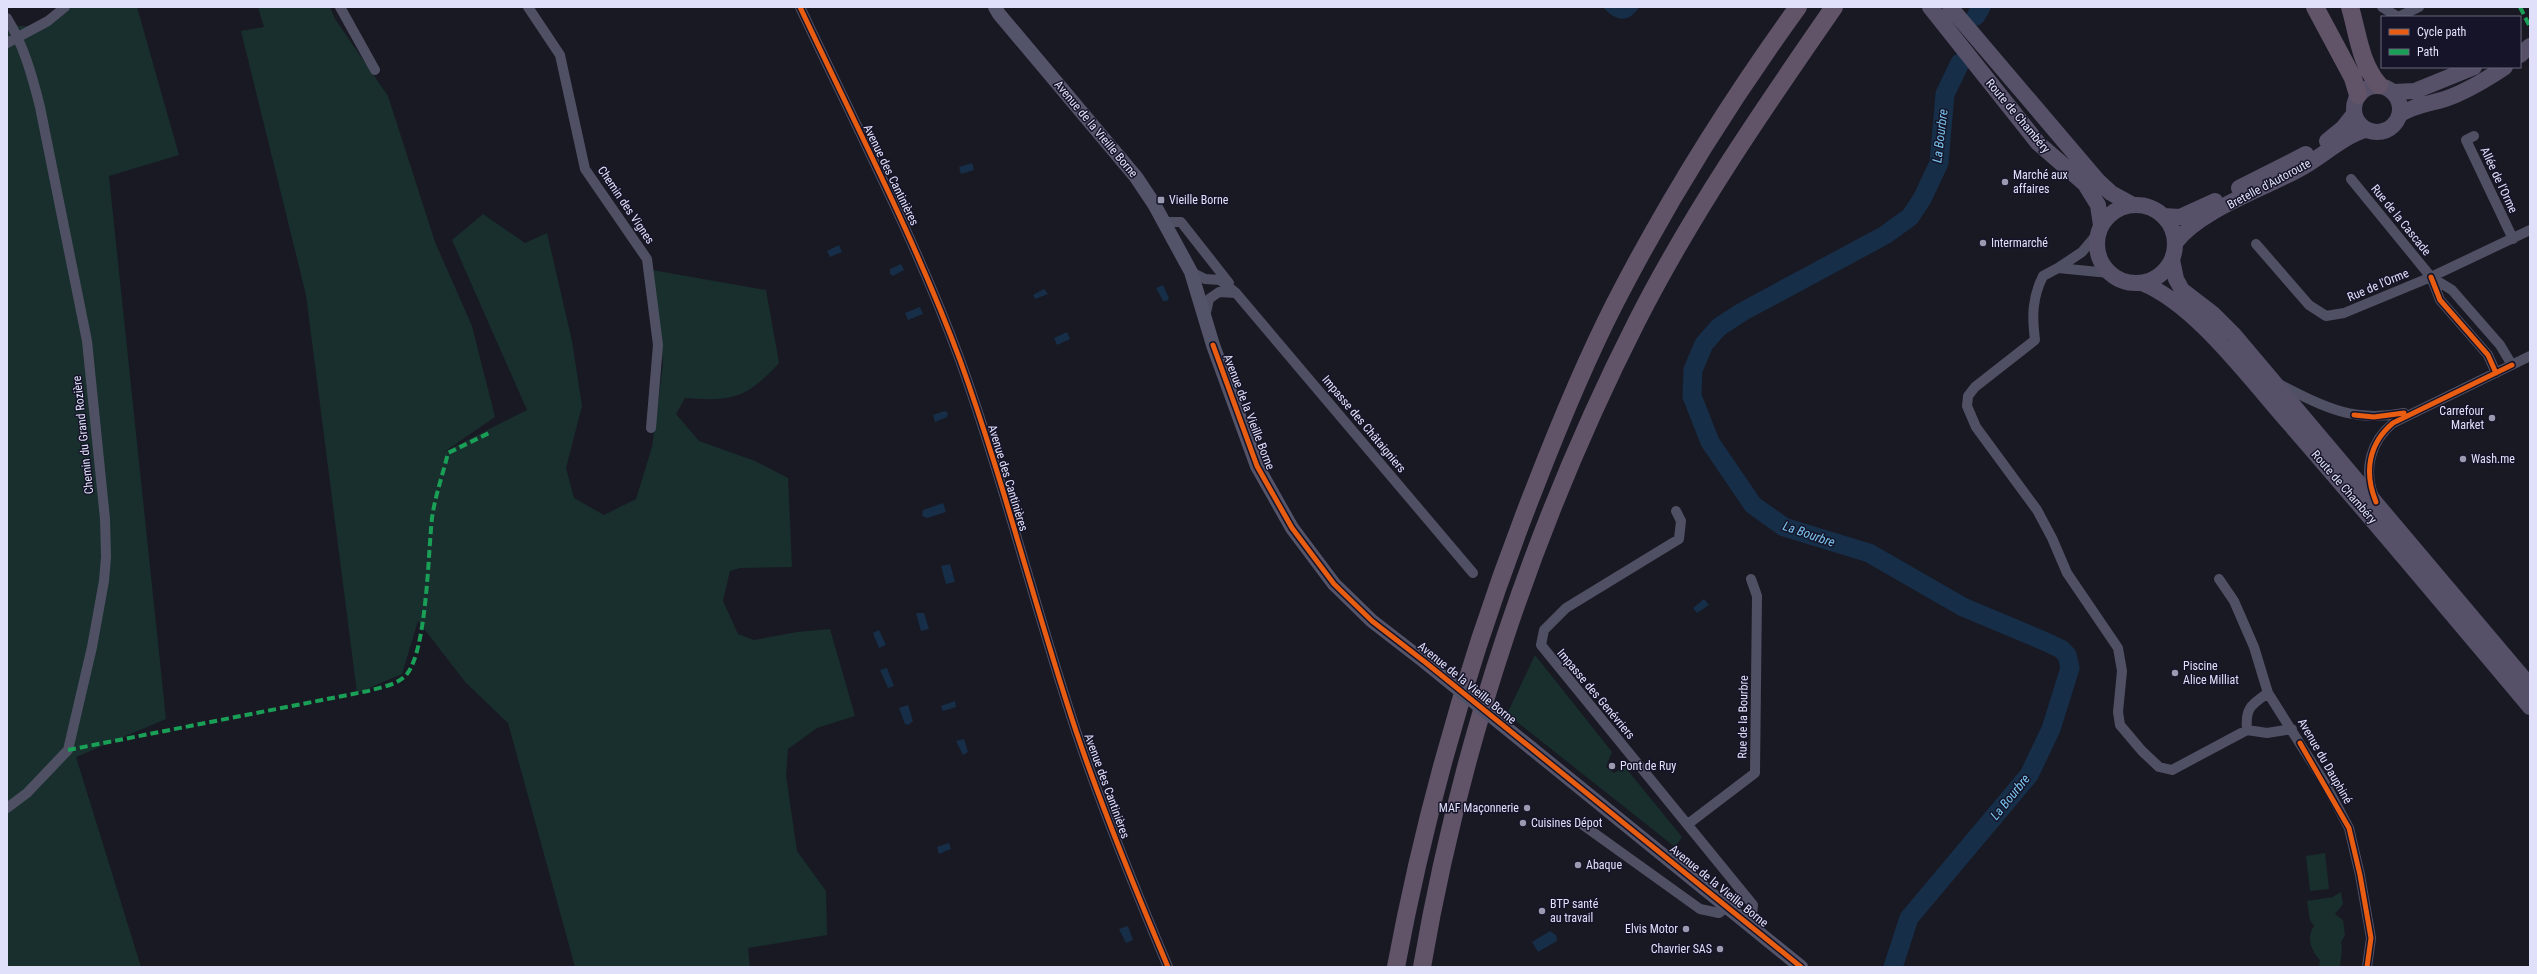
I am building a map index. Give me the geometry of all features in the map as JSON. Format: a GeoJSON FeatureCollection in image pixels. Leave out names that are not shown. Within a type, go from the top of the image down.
{"type":"FeatureCollection","features":[{"type":"Feature","properties":{"kind":"highway"},"geometry":{"type":"LineString","coordinates":[[1396,967],[1411,884],[1449,733],[1499,577],[1554,438],[1614,304],[1679,189],[1752,73],[1798,7]]}},
{"type":"Feature","properties":{"kind":"highway"},"geometry":{"type":"LineString","coordinates":[[1422,967],[1434,895],[1473,744],[1523,584],[1576,451],[1637,320],[1691,225],[1774,94],[1834,7]]}},
{"type":"Feature","properties":{"kind":"highway"},"geometry":{"type":"LineString","coordinates":[[2315,7],[2353,78],[2358,95]]}},
{"type":"Feature","properties":{"kind":"highway"},"geometry":{"type":"LineString","coordinates":[[2350,7],[2360,51],[2368,70],[2386,89]]}},
{"type":"Feature","properties":{"kind":"main road","name":"Avenue de la Vieille Borne"},"geometry":{"type":"LineString","coordinates":[[995,7],[999,14],[1136,177],[1164,222],[1191,272],[1205,317],[1257,466],[1292,528],[1334,584],[1372,621],[1728,906],[1798,966]]}},
{"type":"Feature","properties":{"kind":"main road","name":"Route de Chambéry"},"geometry":{"type":"LineString","coordinates":[[1930,7],[2038,143],[2085,184],[2098,204],[2100,229]]}},
{"type":"Feature","properties":{"kind":"main road","name":"Route de Chambéry"},"geometry":{"type":"LineString","coordinates":[[1950,7],[2098,181],[2111,193],[2133,205]]}},
{"type":"Feature","properties":{"kind":"main road"},"geometry":{"type":"LineString","coordinates":[[2521,54],[2530,45]]}},
{"type":"Feature","properties":{"kind":"main road"},"geometry":{"type":"LineString","coordinates":[[2472,68],[2415,91],[2386,89],[2371,86],[2358,95],[2354,104],[2354,114],[2358,123],[2366,130],[2374,132],[2390,128],[2399,115],[2419,105],[2446,98],[2485,80],[2503,68]]}},
{"type":"Feature","properties":{"kind":"main road"},"geometry":{"type":"LineString","coordinates":[[2386,89],[2398,99],[2399,115]]}},
{"type":"Feature","properties":{"kind":"main road","name":"Bretelle d'Autoroute"},"geometry":{"type":"LineString","coordinates":[[2163,216],[2180,217],[2190,214],[2308,153],[2343,128],[2354,114]]}},
{"type":"Feature","properties":{"kind":"main road","name":"Bretelle d'Autoroute"},"geometry":{"type":"LineString","coordinates":[[2176,242],[2188,229],[2202,220],[2301,168],[2349,137],[2366,130]]}},
{"type":"Feature","properties":{"kind":"main road"},"geometry":{"type":"LineString","coordinates":[[2133,205],[2149,207],[2163,216],[2174,232],[2176,242],[2172,260],[2161,276],[2142,284],[2131,284],[2109,273],[2101,262],[2097,248],[2100,229],[2110,215],[2121,208],[2133,205]]}},
{"type":"Feature","properties":{"kind":"main road","name":"Route de Chambéry"},"geometry":{"type":"LineString","coordinates":[[2172,260],[2176,279],[2182,290],[2223,324],[2376,502],[2530,686]]}},
{"type":"Feature","properties":{"kind":"main road","name":"Route de Chambéry"},"geometry":{"type":"LineString","coordinates":[[2142,284],[2168,295],[2230,355],[2351,494],[2530,707]]}},
{"type":"Feature","properties":{"kind":"street"},"geometry":{"type":"LineString","coordinates":[[7,43],[48,21],[65,7]]}},
{"type":"Feature","properties":{"kind":"street"},"geometry":{"type":"LineString","coordinates":[[340,7],[375,70]]}},
{"type":"Feature","properties":{"kind":"street","name":"Chemin des Vignes"},"geometry":{"type":"LineString","coordinates":[[528,7],[560,55],[585,169],[646,259],[658,345],[651,428]]}},
{"type":"Feature","properties":{"kind":"street","name":"Avenue des Cantinières"},"geometry":{"type":"LineString","coordinates":[[800,7],[927,274],[995,466],[1076,731],[1116,842],[1168,967]]}},
{"type":"Feature","properties":{"kind":"street"},"geometry":{"type":"LineString","coordinates":[[2382,7],[2396,16]]}},
{"type":"Feature","properties":{"kind":"street"},"geometry":{"type":"LineString","coordinates":[[2400,16],[2419,7]]}},
{"type":"Feature","properties":{"kind":"street","name":"Chemin du Grand Rozière"},"geometry":{"type":"LineString","coordinates":[[7,18],[18,36],[40,107],[87,341],[104,518],[106,558],[104,581],[92,647],[68,750],[27,794],[7,808]]}},
{"type":"Feature","properties":{"kind":"street","name":"Allée de l'Orme"},"geometry":{"type":"LineString","coordinates":[[2474,136],[2466,140],[2513,239]]}},
{"type":"Feature","properties":{"kind":"street","name":"Rue de la Cascade"},"geometry":{"type":"LineString","coordinates":[[2350,179],[2431,277],[2440,300],[2488,355],[2496,373]]}},
{"type":"Feature","properties":{"kind":"street"},"geometry":{"type":"LineString","coordinates":[[1164,222],[1181,222],[1236,293]]}},
{"type":"Feature","properties":{"kind":"street"},"geometry":{"type":"LineString","coordinates":[[2100,229],[2082,252],[2043,276],[2034,297],[2032,318],[2035,340],[1975,387],[1968,396],[1967,406],[1976,427],[2037,510],[2052,538],[2067,573],[2118,648],[2122,671],[2118,712],[2120,725],[2142,751],[2159,767],[2172,770],[2247,730],[2267,733],[2292,729]]}},
{"type":"Feature","properties":{"kind":"street","name":"Rue de l'Orme"},"geometry":{"type":"LineString","coordinates":[[2256,244],[2309,305],[2326,316],[2344,313],[2431,277],[2530,230]]}},
{"type":"Feature","properties":{"kind":"street"},"geometry":{"type":"LineString","coordinates":[[2058,268],[2109,273]]}},
{"type":"Feature","properties":{"kind":"street","name":"Impasse des Châtaigniers"},"geometry":{"type":"LineString","coordinates":[[1191,272],[1205,279],[1220,280],[1236,293],[1473,573]]}},
{"type":"Feature","properties":{"kind":"street","name":"Rue de la Cascade"},"geometry":{"type":"LineString","coordinates":[[2431,277],[2452,290],[2500,345],[2512,365]]}},
{"type":"Feature","properties":{"kind":"street"},"geometry":{"type":"LineString","coordinates":[[1205,317],[1209,299],[1219,292],[1236,293]]}},
{"type":"Feature","properties":{"kind":"street"},"geometry":{"type":"LineString","coordinates":[[2376,502],[2370,488],[2369,472],[2371,454],[2383,431],[2393,423],[2416,411],[2530,356]]}},
{"type":"Feature","properties":{"kind":"street"},"geometry":{"type":"LineString","coordinates":[[2272,380],[2333,409],[2354,415],[2374,418],[2416,411]]}},
{"type":"Feature","properties":{"kind":"street","name":"Impasse des Genévriers"},"geometry":{"type":"LineString","coordinates":[[1676,511],[1681,521],[1679,539],[1566,608],[1544,630],[1540,646],[1688,824],[1753,905],[1751,925]]}},
{"type":"Feature","properties":{"kind":"street","name":"Rue de la Bourbre"},"geometry":{"type":"LineString","coordinates":[[1688,824],[1755,773],[1757,596],[1751,579]]}},
{"type":"Feature","properties":{"kind":"street","name":"Avenue du Dauphiné"},"geometry":{"type":"LineString","coordinates":[[2219,580],[2234,602],[2254,647],[2268,693],[2292,729],[2333,797],[2349,828],[2360,875],[2371,938],[2367,967]]}},
{"type":"Feature","properties":{"kind":"street"},"geometry":{"type":"LineString","coordinates":[[2247,730],[2246,717],[2248,709],[2268,693]]}},
{"type":"Feature","properties":{"kind":"street"},"geometry":{"type":"LineString","coordinates":[[1582,825],[1700,909],[1719,913],[1728,906]]}},
{"type":"Feature","properties":{"kind":"green space"},"geometry":{"type":"Polygon","coordinates":[[[60,7],[137,7],[179,155],[109,176],[166,719],[76,757],[141,967],[7,967],[7,21],[10,26],[36,26],[60,7]]]}},
{"type":"Feature","properties":{"kind":"green space"},"geometry":{"type":"Polygon","coordinates":[[[258,7],[330,7],[335,19],[388,96],[435,242],[472,326],[495,417],[444,452],[527,410],[452,240],[483,214],[525,243],[547,233],[572,341],[582,406],[566,468],[574,498],[604,515],[636,499],[652,447],[663,364],[652,270],[766,290],[779,363],[760,382],[743,393],[732,397],[719,399],[685,398],[676,414],[699,441],[755,461],[788,478],[792,567],[740,568],[730,571],[723,601],[738,634],[754,640],[797,632],[830,629],[855,716],[817,728],[788,749],[786,776],[797,851],[826,891],[827,935],[748,948],[750,967],[575,967],[508,723],[466,683],[418,621],[402,674],[357,693],[306,295],[241,31],[264,27],[258,7]]]}},
{"type":"Feature","properties":{"kind":"green space"},"geometry":{"type":"Polygon","coordinates":[[[1535,655],[1612,752],[1606,767],[1614,773],[1625,767],[1682,837],[1675,847],[1507,714],[1535,655]]]}},
{"type":"Feature","properties":{"kind":"green space"},"geometry":{"type":"Polygon","coordinates":[[[2325,853],[2329,889],[2310,891],[2306,856],[2325,853]]]}},
{"type":"Feature","properties":{"kind":"green space"},"geometry":{"type":"Polygon","coordinates":[[[2341,892],[2343,904],[2335,914],[2343,920],[2345,935],[2341,942],[2342,948],[2340,967],[2319,967],[2320,960],[2312,948],[2310,939],[2314,926],[2310,920],[2307,901],[2333,897],[2341,892]]]}},
{"type":"Feature","properties":{"kind":"water"},"geometry":{"type":"Polygon","coordinates":[[[1603,7],[1639,7],[1635,13],[1621,19],[1612,15],[1603,7]]]}},
{"type":"Feature","properties":{"kind":"water"},"geometry":{"type":"Polygon","coordinates":[[[972,163],[974,170],[961,174],[959,167],[972,163]]]}},
{"type":"Feature","properties":{"kind":"water"},"geometry":{"type":"Polygon","coordinates":[[[839,245],[842,252],[830,257],[827,251],[839,245]]]}},
{"type":"Feature","properties":{"kind":"water"},"geometry":{"type":"Polygon","coordinates":[[[901,264],[904,270],[893,276],[890,274],[890,269],[901,264]]]}},
{"type":"Feature","properties":{"kind":"water"},"geometry":{"type":"Polygon","coordinates":[[[1163,285],[1169,298],[1167,301],[1163,301],[1156,288],[1163,285]]]}},
{"type":"Feature","properties":{"kind":"water"},"geometry":{"type":"Polygon","coordinates":[[[1044,289],[1048,294],[1035,299],[1033,295],[1044,289]]]}},
{"type":"Feature","properties":{"kind":"water"},"geometry":{"type":"Polygon","coordinates":[[[920,307],[923,314],[908,320],[905,313],[920,307]]]}},
{"type":"Feature","properties":{"kind":"water"},"geometry":{"type":"Polygon","coordinates":[[[1067,332],[1070,339],[1057,345],[1054,338],[1067,332]]]}},
{"type":"Feature","properties":{"kind":"water"},"geometry":{"type":"Polygon","coordinates":[[[945,411],[948,413],[947,417],[935,422],[933,415],[945,411]]]}},
{"type":"Feature","properties":{"kind":"water"},"geometry":{"type":"Polygon","coordinates":[[[943,503],[946,512],[927,518],[922,516],[923,510],[943,503]]]}},
{"type":"Feature","properties":{"kind":"water"},"geometry":{"type":"Polygon","coordinates":[[[950,564],[955,582],[946,584],[941,566],[950,564]]]}},
{"type":"Feature","properties":{"kind":"water"},"geometry":{"type":"Polygon","coordinates":[[[1704,599],[1709,605],[1697,613],[1693,608],[1704,599]]]}},
{"type":"Feature","properties":{"kind":"water"},"geometry":{"type":"Polygon","coordinates":[[[916,613],[924,613],[929,629],[921,631],[916,613]]]}},
{"type":"Feature","properties":{"kind":"water"},"geometry":{"type":"Polygon","coordinates":[[[879,630],[886,645],[879,648],[873,633],[879,630]]]}},
{"type":"Feature","properties":{"kind":"water"},"geometry":{"type":"Polygon","coordinates":[[[887,668],[894,686],[888,688],[880,670],[887,668]]]}},
{"type":"Feature","properties":{"kind":"water"},"geometry":{"type":"Polygon","coordinates":[[[955,701],[956,707],[943,711],[941,706],[955,701]]]}},
{"type":"Feature","properties":{"kind":"water"},"geometry":{"type":"Polygon","coordinates":[[[908,705],[913,721],[908,725],[905,724],[899,708],[908,705]]]}},
{"type":"Feature","properties":{"kind":"water"},"geometry":{"type":"Polygon","coordinates":[[[964,739],[968,752],[963,755],[956,741],[964,739]]]}},
{"type":"Feature","properties":{"kind":"water"},"geometry":{"type":"Polygon","coordinates":[[[949,843],[951,849],[939,854],[937,847],[949,843]]]}},
{"type":"Feature","properties":{"kind":"water"},"geometry":{"type":"Polygon","coordinates":[[[1128,926],[1133,940],[1126,943],[1119,929],[1128,926]]]}},
{"type":"Feature","properties":{"kind":"water"},"geometry":{"type":"Polygon","coordinates":[[[1550,931],[1556,935],[1557,941],[1538,952],[1532,942],[1550,931]]]}},
{"type":"Feature","properties":{"kind":"waterway","name":"La Bourbre"},"geometry":{"type":"LineString","coordinates":[[1976,16],[1981,7]]}},
{"type":"Feature","properties":{"kind":"waterway","name":"La Bourbre"},"geometry":{"type":"LineString","coordinates":[[1893,967],[1909,918],[2029,775],[2051,729],[2070,668],[2067,655],[2061,649],[2044,641],[1963,607],[1869,553],[1784,527],[1753,505],[1710,442],[1692,396],[1693,370],[1704,344],[1719,327],[1742,312],[1885,235],[1910,217],[1922,199],[1939,163],[1945,94],[1960,63]]}},
{"type":"Feature","properties":{"kind":"marked path"},"geometry":{"type":"LineString","coordinates":[[2520,7],[2530,27]]}},
{"type":"Feature","properties":{"kind":"marked path"},"geometry":{"type":"LineString","coordinates":[[68,750],[368,691],[389,685],[403,678],[414,661],[419,644],[426,600],[433,510],[448,453],[489,433]]}},
{"type":"Feature","properties":{"kind":"cycle path"},"geometry":{"type":"LineString","coordinates":[[800,7],[924,270],[960,360],[991,452],[1076,731],[1097,791],[1168,967]]}},
{"type":"Feature","properties":{"kind":"cycle path"},"geometry":{"type":"LineString","coordinates":[[2431,277],[2440,300],[2488,355],[2496,373]]}},
{"type":"Feature","properties":{"kind":"cycle path"},"geometry":{"type":"LineString","coordinates":[[1213,345],[1257,466],[1292,528],[1334,584],[1372,621],[1425,662],[1801,967]]}},
{"type":"Feature","properties":{"kind":"cycle path"},"geometry":{"type":"LineString","coordinates":[[2376,502],[2370,480],[2371,460],[2373,450],[2385,431],[2393,423],[2512,365]]}},
{"type":"Feature","properties":{"kind":"cycle path"},"geometry":{"type":"LineString","coordinates":[[2354,415],[2374,417],[2404,413]]}},
{"type":"Feature","properties":{"kind":"cycle path"},"geometry":{"type":"LineString","coordinates":[[2300,743],[2349,828],[2360,875],[2371,938],[2367,967]]}},
{"type":"Feature","properties":{"kind":"place","name":"Marché aux affaires"},"geometry":{"type":"Point","coordinates":[2005,182]}},
{"type":"Feature","properties":{"kind":"place","name":"Vieille Borne"},"geometry":{"type":"Point","coordinates":[1161,200]}},
{"type":"Feature","properties":{"kind":"place","name":"Intermarché"},"geometry":{"type":"Point","coordinates":[1983,243]}},
{"type":"Feature","properties":{"kind":"place","name":"Carrefour Market"},"geometry":{"type":"Point","coordinates":[2492,418]}},
{"type":"Feature","properties":{"kind":"place","name":"Wash.me"},"geometry":{"type":"Point","coordinates":[2463,459]}},
{"type":"Feature","properties":{"kind":"place","name":"Piscine Alice Milliat"},"geometry":{"type":"Point","coordinates":[2175,673]}},
{"type":"Feature","properties":{"kind":"place","name":"Pont de Ruy"},"geometry":{"type":"Point","coordinates":[1612,766]}},
{"type":"Feature","properties":{"kind":"place","name":"MAF Maçonnerie"},"geometry":{"type":"Point","coordinates":[1527,808]}},
{"type":"Feature","properties":{"kind":"place","name":"Cuisines Dépot"},"geometry":{"type":"Point","coordinates":[1523,823]}},
{"type":"Feature","properties":{"kind":"place","name":"Abaque"},"geometry":{"type":"Point","coordinates":[1578,865]}},
{"type":"Feature","properties":{"kind":"place","name":"BTP santé au travail"},"geometry":{"type":"Point","coordinates":[1542,911]}},
{"type":"Feature","properties":{"kind":"place","name":"Elvis Motor"},"geometry":{"type":"Point","coordinates":[1686,929]}},
{"type":"Feature","properties":{"kind":"place","name":"Chavrier SAS"},"geometry":{"type":"Point","coordinates":[1720,949]}}]}
